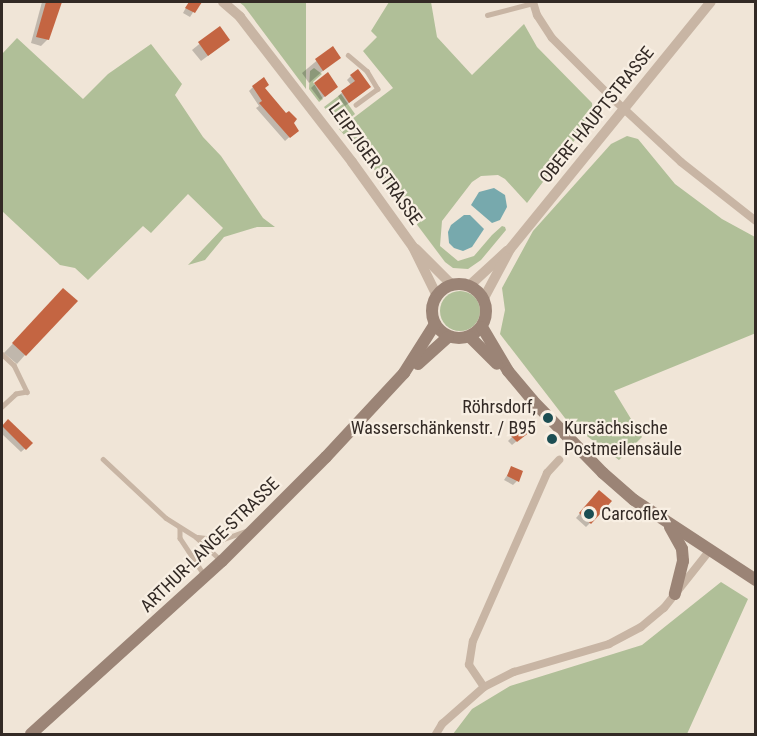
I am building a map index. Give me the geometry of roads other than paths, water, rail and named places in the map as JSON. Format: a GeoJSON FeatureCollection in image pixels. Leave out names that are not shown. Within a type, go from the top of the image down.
{"type":"FeatureCollection","features":[{"type":"Feature","properties":{"kind":"main road"},"geometry":{"type":"LineString","coordinates":[[452,285],[470,286],[484,298],[487,312],[482,327],[470,337],[448,337],[435,324],[432,309],[437,296],[452,285]]}},
{"type":"Feature","properties":{"kind":"main road","name":"ARTHUR-LANGE-STRASSE"},"geometry":{"type":"LineString","coordinates":[[31,735],[222,561],[326,457],[404,373],[435,324]]}},
{"type":"Feature","properties":{"kind":"main road"},"geometry":{"type":"LineString","coordinates":[[482,327],[508,371]]}},
{"type":"Feature","properties":{"kind":"main road","name":"ARTHUR-LANGE-STRASSE"},"geometry":{"type":"LineString","coordinates":[[404,373],[412,369],[448,337]]}},
{"type":"Feature","properties":{"kind":"main road"},"geometry":{"type":"LineString","coordinates":[[470,337],[508,371],[582,453],[634,500],[756,580]]}},
{"type":"Feature","properties":{"kind":"main road"},"geometry":{"type":"LineString","coordinates":[[668,524],[682,549],[683,561],[675,594]]}},
{"type":"Feature","properties":{"kind":"street","name":"LEIPZIGER STRASSE"},"geometry":{"type":"LineString","coordinates":[[224,2],[240,17],[308,102],[413,247],[437,296]]}},
{"type":"Feature","properties":{"kind":"street"},"geometry":{"type":"LineString","coordinates":[[533,2],[537,15],[552,38],[623,108],[681,162],[756,221]]}},
{"type":"Feature","properties":{"kind":"street","name":"OBERE HAUPTSTRASSE"},"geometry":{"type":"LineString","coordinates":[[470,286],[510,249],[711,2]]}},
{"type":"Feature","properties":{"kind":"street","name":"LEIPZIGER STRASSE"},"geometry":{"type":"LineString","coordinates":[[413,247],[452,285]]}},
{"type":"Feature","properties":{"kind":"street","name":"OBERE HAUPTSTRASSE"},"geometry":{"type":"LineString","coordinates":[[484,298],[510,249]]}},
{"type":"Feature","properties":{"kind":"street"},"geometry":{"type":"LineString","coordinates":[[484,687],[469,665],[473,641],[547,473],[559,460]]}},
{"type":"Feature","properties":{"kind":"street"},"geometry":{"type":"LineString","coordinates":[[435,735],[442,724],[484,687],[514,672],[609,644],[640,627],[664,608],[710,550]]}},
{"type":"Feature","properties":{"kind":"lane"},"geometry":{"type":"LineString","coordinates":[[487,15],[533,2]]}},
{"type":"Feature","properties":{"kind":"lane"},"geometry":{"type":"LineString","coordinates":[[348,55],[367,71],[378,89],[356,105]]}},
{"type":"Feature","properties":{"kind":"lane"},"geometry":{"type":"LineString","coordinates":[[2,354],[14,365],[27,392],[16,394],[2,407]]}},
{"type":"Feature","properties":{"kind":"lane"},"geometry":{"type":"LineString","coordinates":[[103,459],[180,528],[196,537],[222,561]]}},
{"type":"Feature","properties":{"kind":"lane"},"geometry":{"type":"LineString","coordinates":[[196,537],[221,540],[256,527]]}},
{"type":"Feature","properties":{"kind":"lane"},"geometry":{"type":"LineString","coordinates":[[180,528],[180,538],[205,576]]}},
{"type":"Feature","properties":{"kind":"water"},"geometry":{"type":"Polygon","coordinates":[[[494,188],[505,195],[507,207],[500,220],[492,223],[471,205],[479,192],[494,188]]]}},
{"type":"Feature","properties":{"kind":"water"},"geometry":{"type":"Polygon","coordinates":[[[464,215],[470,215],[484,229],[472,247],[463,251],[454,248],[449,243],[448,232],[451,225],[464,215]]]}},
{"type":"Feature","properties":{"kind":"place","name":"Röhrsdorf, Wasserschänkenstr. / B95"},"geometry":{"type":"Point","coordinates":[548,418]}},
{"type":"Feature","properties":{"kind":"place","name":"Kursächsische Postmeilensäule"},"geometry":{"type":"Point","coordinates":[552,439]}},
{"type":"Feature","properties":{"kind":"place","name":"Carcoflex"},"geometry":{"type":"Point","coordinates":[589,514]}}]}
